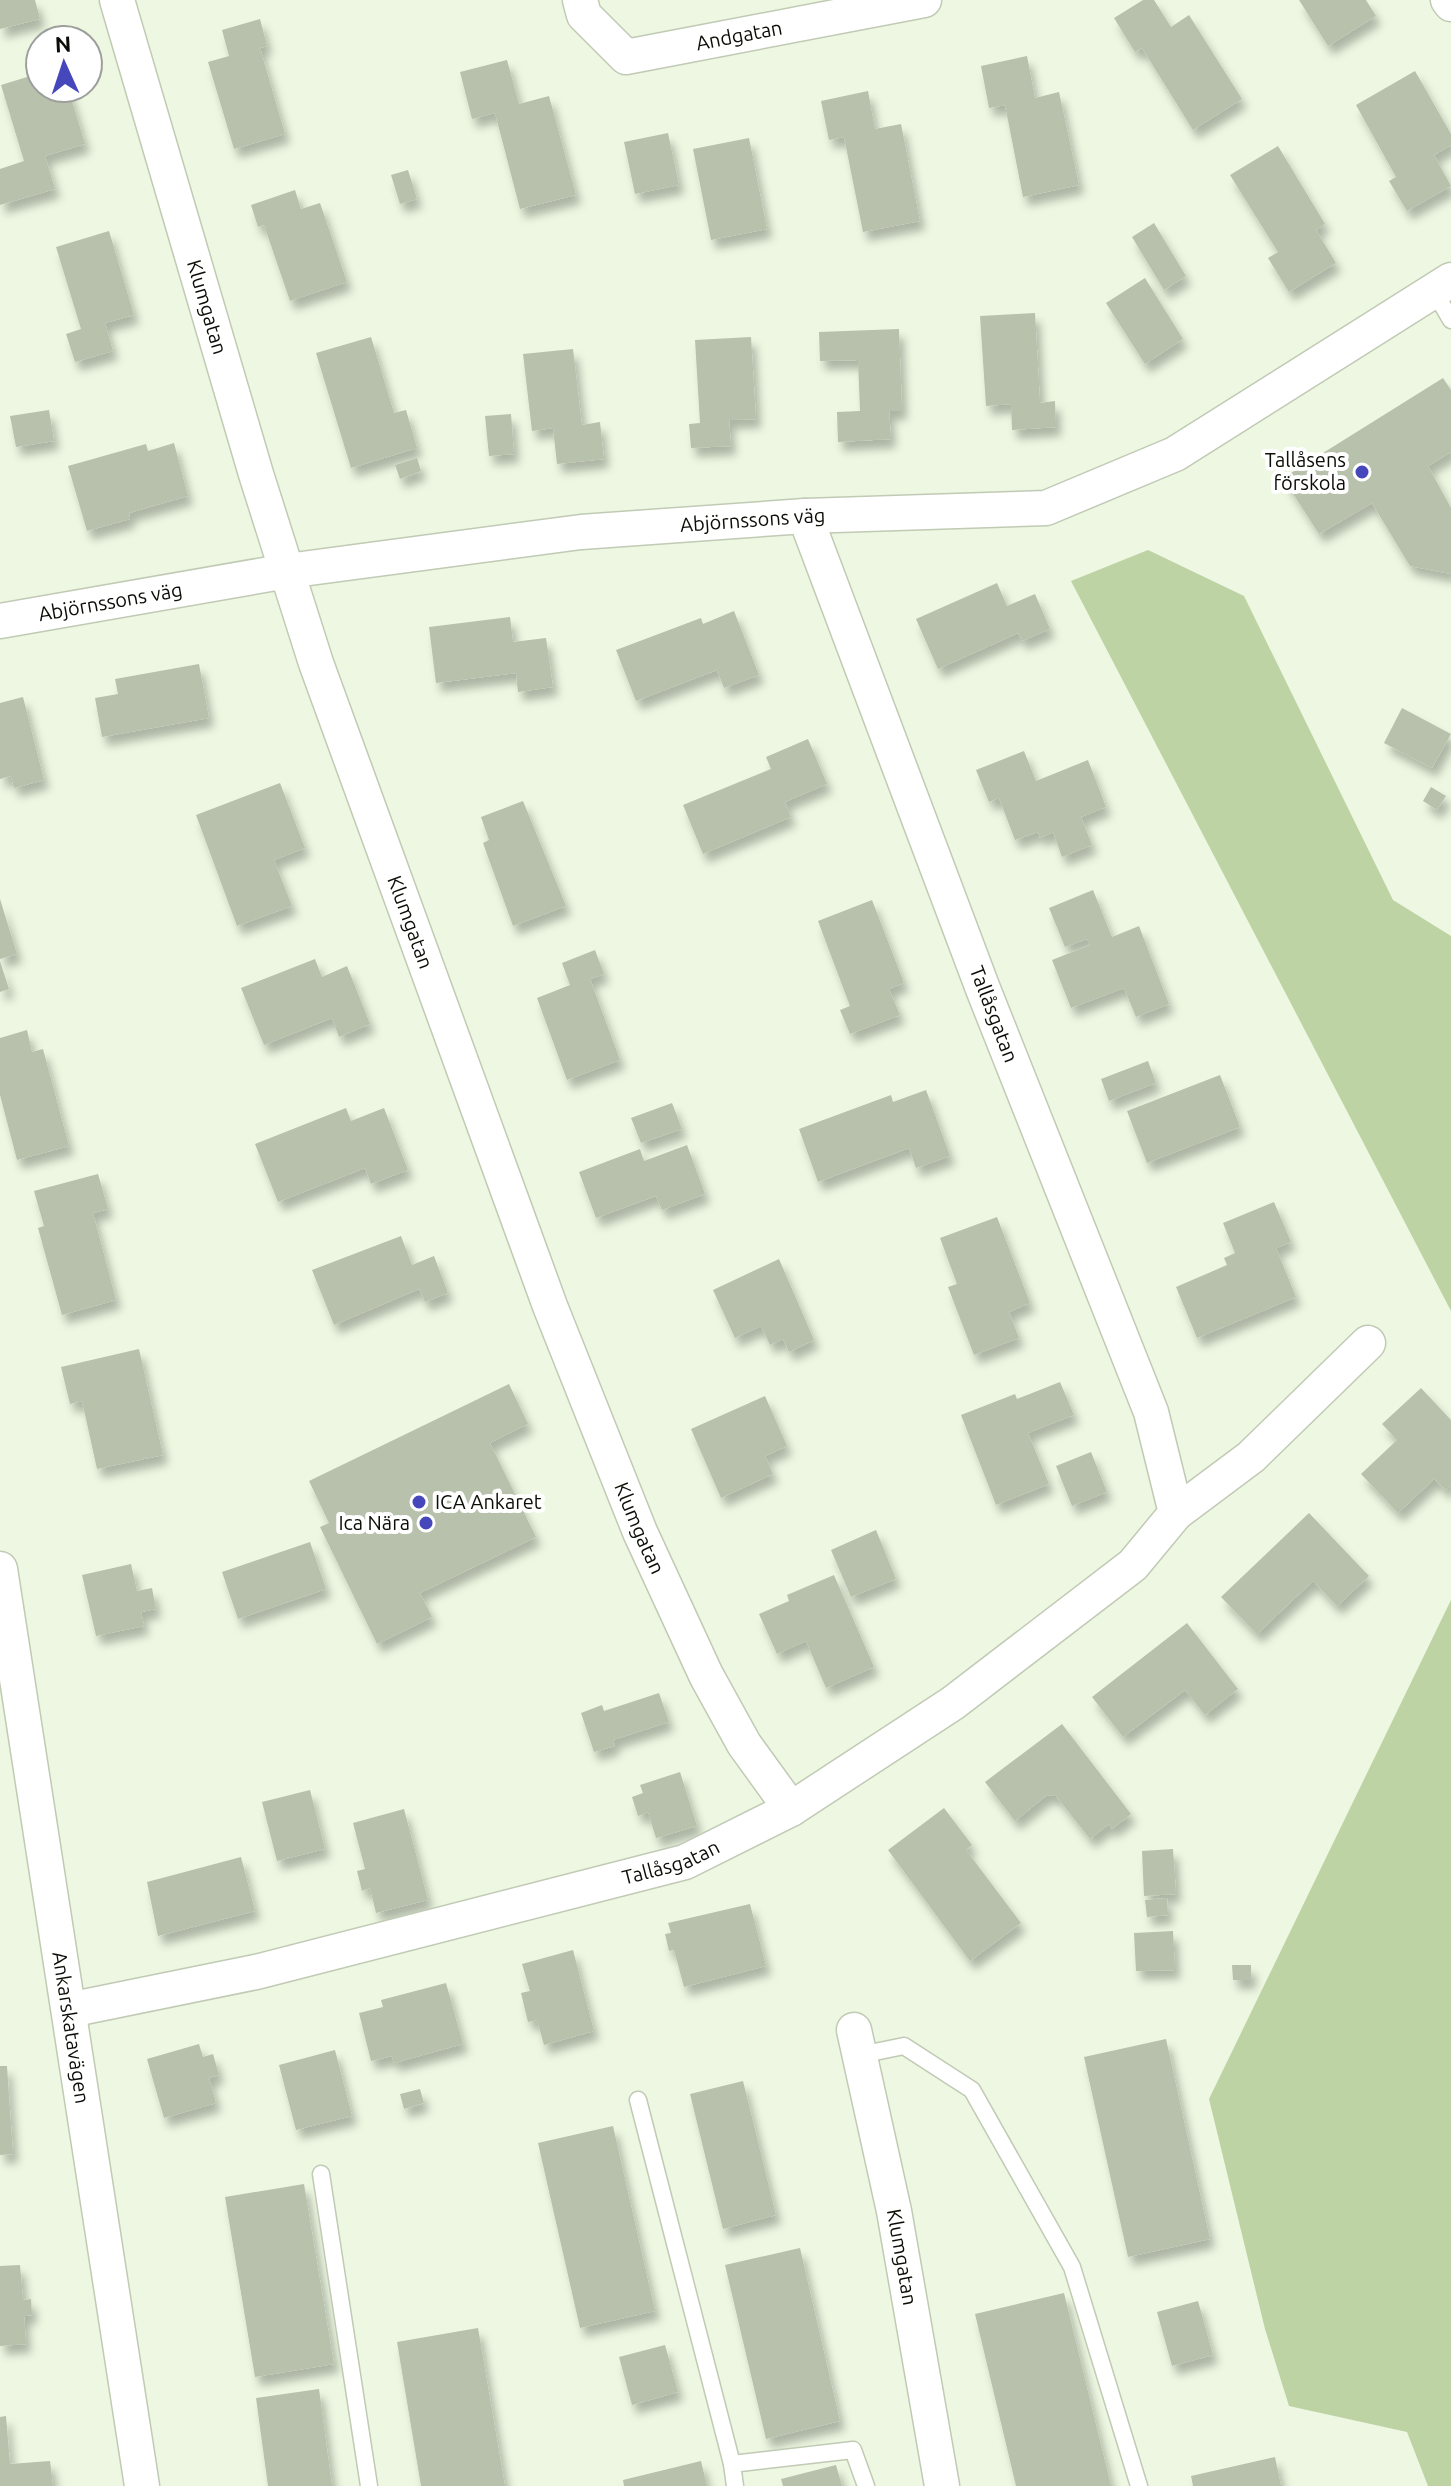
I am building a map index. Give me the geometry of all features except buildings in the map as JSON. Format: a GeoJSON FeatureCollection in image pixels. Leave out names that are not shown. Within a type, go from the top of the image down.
{"type":"FeatureCollection","features":[{"type":"Feature","properties":{"kind":"street","name":"Klumgatan"},"geometry":{"type":"LineString","coordinates":[[117,0],[316,663],[550,1306],[640,1532],[721,1703],[744,1744],[791,1809]]}},
{"type":"Feature","properties":{"kind":"street","name":"Andgatan"},"geometry":{"type":"LineString","coordinates":[[580,0],[584,15],[626,57],[924,0]]}},
{"type":"Feature","properties":{"kind":"street","name":"Abjörnssons väg"},"geometry":{"type":"LineString","coordinates":[[0,621],[287,571],[581,532],[805,516],[1046,508],[1175,454],[1442,285]]}},
{"type":"Feature","properties":{"kind":"street","name":"Tallåsgatan"},"geometry":{"type":"LineString","coordinates":[[805,516],[983,989],[1151,1412],[1176,1513]]}},
{"type":"Feature","properties":{"kind":"street","name":"Tallåsgatan"},"geometry":{"type":"LineString","coordinates":[[69,2010],[256,1972],[685,1862],[791,1809],[965,1694],[1133,1565],[1176,1513],[1251,1457],[1368,1343]]}},
{"type":"Feature","properties":{"kind":"street","name":"Ankarskatavägen"},"geometry":{"type":"LineString","coordinates":[[0,1569],[142,2486]]}},
{"type":"Feature","properties":{"kind":"street","name":"Klumgatan"},"geometry":{"type":"LineString","coordinates":[[857,2042],[894,2211],[942,2486]]}},
{"type":"Feature","properties":{"kind":"lane"},"geometry":{"type":"LineString","coordinates":[[1442,285],[1451,320]]}},
{"type":"Feature","properties":{"kind":"lane"},"geometry":{"type":"LineString","coordinates":[[857,2042],[904,2046],[972,2090],[1072,2267],[1139,2486]]}},
{"type":"Feature","properties":{"kind":"lane"},"geometry":{"type":"LineString","coordinates":[[638,2100],[732,2464],[735,2486]]}},
{"type":"Feature","properties":{"kind":"lane"},"geometry":{"type":"LineString","coordinates":[[321,2174],[369,2486]]}},
{"type":"Feature","properties":{"kind":"lane"},"geometry":{"type":"LineString","coordinates":[[732,2464],[853,2450],[866,2486]]}},
{"type":"Feature","properties":{"kind":"green space"},"geometry":{"type":"Polygon","coordinates":[[[1148,550],[1244,596],[1393,900],[1451,936],[1451,1311],[1071,581],[1148,550]]]}},
{"type":"Feature","properties":{"kind":"green space"},"geometry":{"type":"Polygon","coordinates":[[[1451,1600],[1451,2486],[1428,2486],[1407,2432],[1289,2406],[1265,2329],[1209,2099],[1451,1600]]]}},
{"type":"Feature","properties":{"kind":"place","name":"Tallåsens förskola"},"geometry":{"type":"Point","coordinates":[1362,472]}},
{"type":"Feature","properties":{"kind":"place","name":"ICA Ankaret"},"geometry":{"type":"Point","coordinates":[419,1502]}},
{"type":"Feature","properties":{"kind":"place","name":"Ica Nära"},"geometry":{"type":"Point","coordinates":[426,1523]}}]}
